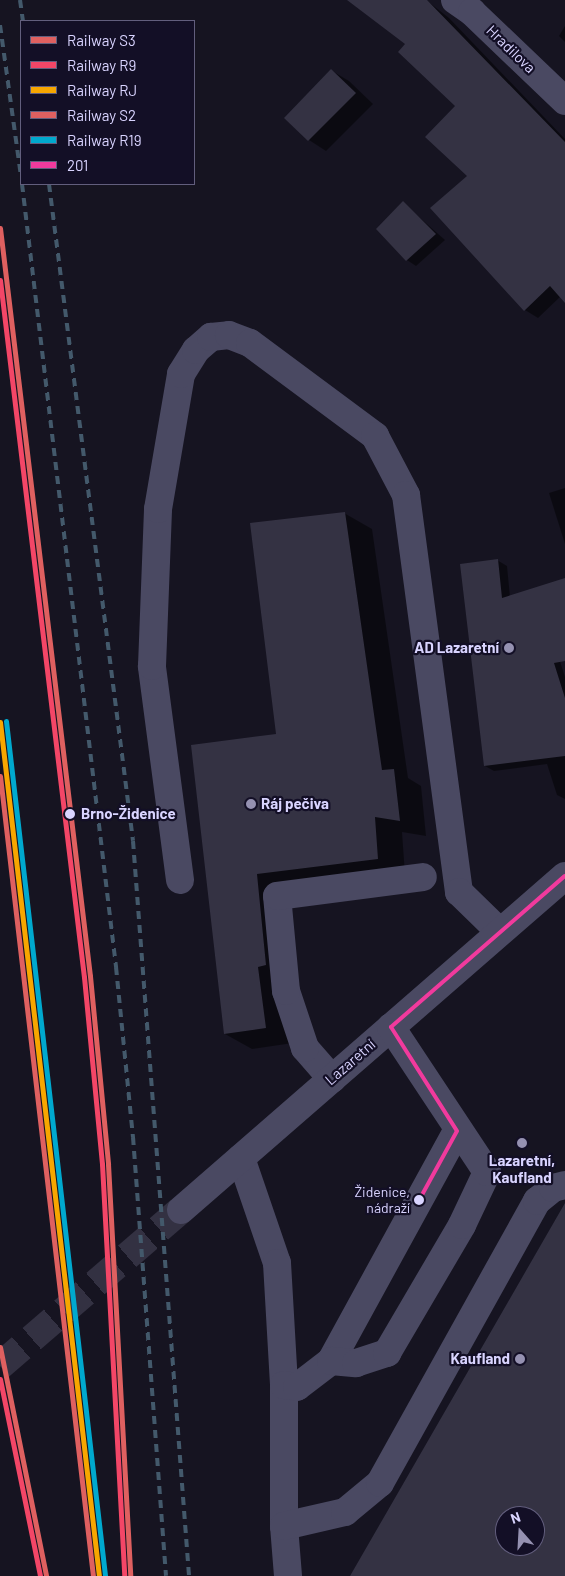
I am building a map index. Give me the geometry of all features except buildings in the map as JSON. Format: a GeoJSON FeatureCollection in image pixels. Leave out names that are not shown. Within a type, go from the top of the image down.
{"type":"FeatureCollection","features":[{"type":"Feature","properties":{"kind":"street","name":"Hradilova"},"geometry":{"type":"LineString","coordinates":[[455,0],[472,12],[565,101]]}},
{"type":"Feature","properties":{"kind":"street"},"geometry":{"type":"LineString","coordinates":[[180,880],[152,666],[158,509],[181,374],[196,350],[211,337],[229,335],[250,343],[375,436],[406,495],[459,892],[500,932]]}},
{"type":"Feature","properties":{"kind":"street"},"geometry":{"type":"LineString","coordinates":[[332,1079],[305,1048],[286,991],[277,896],[423,877]]}},
{"type":"Feature","properties":{"kind":"street","name":"Lazaretní"},"geometry":{"type":"LineString","coordinates":[[181,1210],[500,932],[561,887]]}},
{"type":"Feature","properties":{"kind":"street"},"geometry":{"type":"LineString","coordinates":[[331,1361],[356,1363],[387,1353],[462,1226],[487,1172],[391,1027]]}},
{"type":"Feature","properties":{"kind":"street"},"geometry":{"type":"LineString","coordinates":[[284,1385],[297,1387],[331,1361],[458,1130]]}},
{"type":"Feature","properties":{"kind":"street"},"geometry":{"type":"LineString","coordinates":[[241,1158],[277,1263],[284,1385],[284,1526],[288,1576]]}},
{"type":"Feature","properties":{"kind":"street"},"geometry":{"type":"LineString","coordinates":[[284,1526],[345,1512],[380,1483],[537,1201],[553,1188],[565,1185]]}},
{"type":"Feature","properties":{"kind":"tunnel"},"geometry":{"type":"LineString","coordinates":[[0,1366],[181,1210]]}},
{"type":"Feature","properties":{"kind":"railway"},"geometry":{"type":"LineString","coordinates":[[20,0],[23,20]]}},
{"type":"Feature","properties":{"kind":"railway"},"geometry":{"type":"LineString","coordinates":[[0,25],[20,169]]}},
{"type":"Feature","properties":{"kind":"railway"},"geometry":{"type":"LineString","coordinates":[[22,185],[116,967],[133,1137],[166,1576]]}},
{"type":"Feature","properties":{"kind":"railway"},"geometry":{"type":"LineString","coordinates":[[49,185],[133,841],[189,1576]]}},
{"type":"Feature","properties":{"kind":"rail line","name":"S3"},"geometry":{"type":"LineString","coordinates":[[0,228],[90,976],[108,1164],[130,1576]]}},
{"type":"Feature","properties":{"kind":"rail line","name":"R9"},"geometry":{"type":"LineString","coordinates":[[0,280],[84,977],[102,1164],[124,1576]]}},
{"type":"Feature","properties":{"kind":"rail line","name":"R19"},"geometry":{"type":"LineString","coordinates":[[6,721],[105,1575]]}},
{"type":"Feature","properties":{"kind":"rail line","name":"RJ"},"geometry":{"type":"LineString","coordinates":[[0,722],[99,1576]]}},
{"type":"Feature","properties":{"kind":"rail line","name":"S2"},"geometry":{"type":"LineString","coordinates":[[0,776],[93,1576]]}},
{"type":"Feature","properties":{"kind":"rail line","name":"S3"},"geometry":{"type":"LineString","coordinates":[[0,1347],[46,1576]]}},
{"type":"Feature","properties":{"kind":"rail line","name":"R9"},"geometry":{"type":"LineString","coordinates":[[0,1379],[40,1576]]}},
{"type":"Feature","properties":{"kind":"transit line","name":"201"},"geometry":{"type":"LineString","coordinates":[[391,1027],[565,876]]}},
{"type":"Feature","properties":{"kind":"transit line","name":"201"},"geometry":{"type":"LineString","coordinates":[[391,1027],[457,1131]]}},
{"type":"Feature","properties":{"kind":"transit line","name":"201"},"geometry":{"type":"LineString","coordinates":[[417,1204],[457,1131]]}},
{"type":"Feature","properties":{"kind":"place","name":"AD Lazaretní"},"geometry":{"type":"Point","coordinates":[509,648]}},
{"type":"Feature","properties":{"kind":"place","name":"Ráj pečiva"},"geometry":{"type":"Point","coordinates":[251,804]}},
{"type":"Feature","properties":{"kind":"place","name":"Brno-Židenice"},"geometry":{"type":"Point","coordinates":[70,814]}},
{"type":"Feature","properties":{"kind":"place","name":"Lazaretní, Kaufland"},"geometry":{"type":"Point","coordinates":[522,1143]}},
{"type":"Feature","properties":{"kind":"place","name":"Židenice, nádraží"},"geometry":{"type":"Point","coordinates":[419,1200]}},
{"type":"Feature","properties":{"kind":"place","name":"Kaufland"},"geometry":{"type":"Point","coordinates":[520,1359]}}]}
